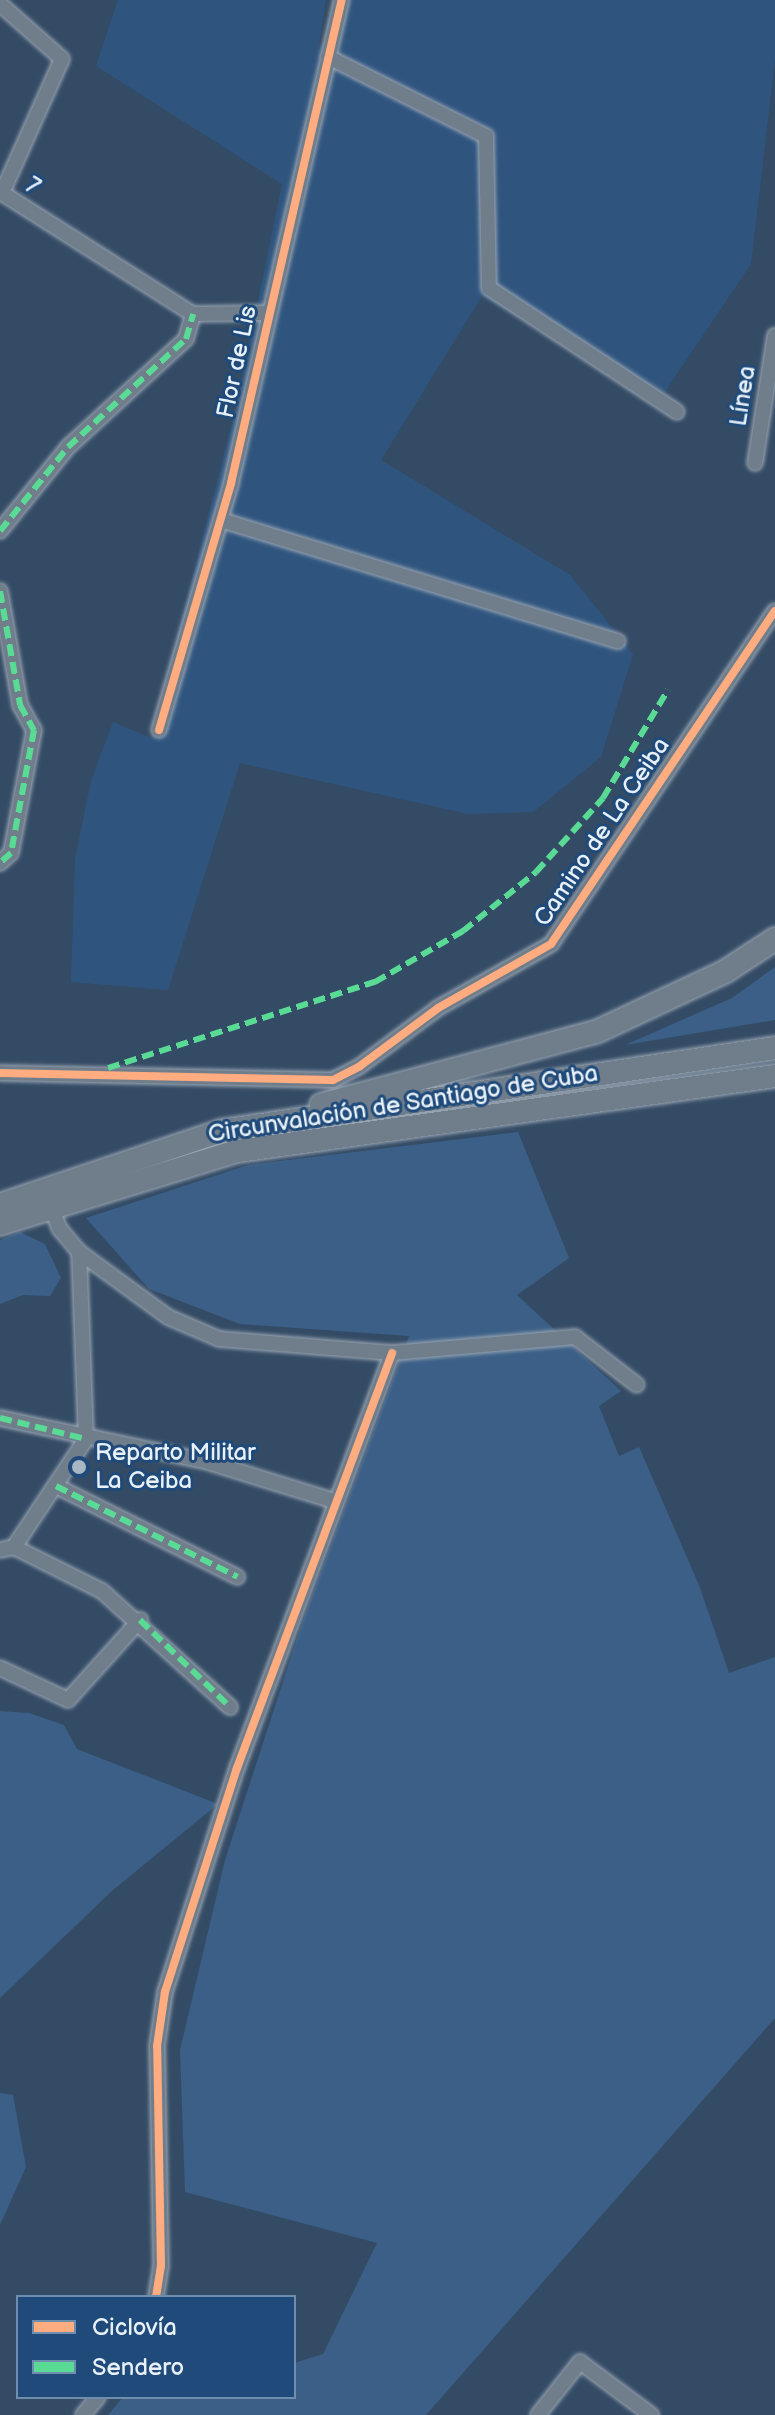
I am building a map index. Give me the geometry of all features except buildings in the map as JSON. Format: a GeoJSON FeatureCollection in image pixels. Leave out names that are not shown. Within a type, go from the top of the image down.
{"type":"FeatureCollection","features":[{"type":"Feature","properties":{"kind":"highway"},"geometry":{"type":"LineString","coordinates":[[221,1131],[596,1032],[726,971],[775,939]]}},
{"type":"Feature","properties":{"kind":"highway","name":"Circunvalación de Santiago de Cuba"},"geometry":{"type":"LineString","coordinates":[[0,1224],[48,1198],[221,1131],[775,1048]]}},
{"type":"Feature","properties":{"kind":"highway","name":"Circunvalación de Santiago de Cuba"},"geometry":{"type":"LineString","coordinates":[[0,1205],[48,1198],[238,1151],[775,1076]]}},
{"type":"Feature","properties":{"kind":"highway"},"geometry":{"type":"LineString","coordinates":[[601,1099],[775,1090]]}},
{"type":"Feature","properties":{"kind":"street","name":"Flor de Lis"},"geometry":{"type":"LineString","coordinates":[[159,730],[221,520],[342,0]]}},
{"type":"Feature","properties":{"kind":"street","name":"7"},"geometry":{"type":"LineString","coordinates":[[0,4],[62,59],[2,193],[193,314]]}},
{"type":"Feature","properties":{"kind":"street"},"geometry":{"type":"LineString","coordinates":[[328,57],[486,136],[489,288],[677,412]]}},
{"type":"Feature","properties":{"kind":"street"},"geometry":{"type":"LineString","coordinates":[[0,531],[68,447],[186,339],[193,314],[269,313]]}},
{"type":"Feature","properties":{"kind":"street","name":"Línea"},"geometry":{"type":"LineString","coordinates":[[755,463],[775,336]]}},
{"type":"Feature","properties":{"kind":"street"},"geometry":{"type":"LineString","coordinates":[[221,520],[618,641]]}},
{"type":"Feature","properties":{"kind":"street"},"geometry":{"type":"LineString","coordinates":[[0,591],[20,705],[34,730],[11,853],[0,863]]}},
{"type":"Feature","properties":{"kind":"street","name":"Camino de La Ceiba"},"geometry":{"type":"LineString","coordinates":[[0,1073],[333,1080],[360,1066],[438,1008],[551,944],[775,611]]}},
{"type":"Feature","properties":{"kind":"street"},"geometry":{"type":"LineString","coordinates":[[338,1101],[360,1066]]}},
{"type":"Feature","properties":{"kind":"street"},"geometry":{"type":"LineString","coordinates":[[48,1198],[59,1228],[79,1252],[168,1317],[219,1339],[392,1353],[575,1337],[637,1385]]}},
{"type":"Feature","properties":{"kind":"street"},"geometry":{"type":"LineString","coordinates":[[79,1252],[86,1439],[56,1486],[7,1548],[72,1572],[140,1620],[230,1707]]}},
{"type":"Feature","properties":{"kind":"street"},"geometry":{"type":"LineString","coordinates":[[156,2295],[161,2274],[157,2046],[165,1992],[227,1796],[334,1501],[392,1353]]}},
{"type":"Feature","properties":{"kind":"street"},"geometry":{"type":"LineString","coordinates":[[0,1418],[86,1439],[208,1462],[334,1501]]}},
{"type":"Feature","properties":{"kind":"street"},"geometry":{"type":"LineString","coordinates":[[56,1486],[238,1577]]}},
{"type":"Feature","properties":{"kind":"street"},"geometry":{"type":"LineString","coordinates":[[0,1668],[68,1700],[140,1620]]}},
{"type":"Feature","properties":{"kind":"street"},"geometry":{"type":"LineString","coordinates":[[538,2415],[580,2362],[651,2415]]}},
{"type":"Feature","properties":{"kind":"street"},"geometry":{"type":"LineString","coordinates":[[83,2415],[96,2399]]}},
{"type":"Feature","properties":{"kind":"shaded area"},"geometry":{"type":"Polygon","coordinates":[[[118,0],[326,0],[318,50],[349,0],[775,0],[775,60],[751,264],[660,399],[482,296],[381,460],[570,575],[633,654],[601,757],[533,812],[468,814],[240,763],[168,990],[71,982],[75,859],[91,781],[113,722],[151,738],[235,412],[282,184],[96,66],[118,0]]]}},
{"type":"Feature","properties":{"kind":"shaded area"},"geometry":{"type":"Polygon","coordinates":[[[775,967],[775,1020],[625,1045],[732,998],[775,967]]]}},
{"type":"Feature","properties":{"kind":"shaded area"},"geometry":{"type":"Polygon","coordinates":[[[518,1132],[569,1258],[517,1295],[621,1391],[599,1406],[619,1456],[639,1447],[699,1585],[729,1673],[775,1657],[775,2018],[426,2415],[108,2415],[121,2399],[296,2399],[296,2362],[323,2354],[377,2243],[185,2192],[180,2050],[225,1860],[302,1623],[409,1336],[240,1324],[149,1289],[86,1218],[248,1165],[518,1132]]]}},
{"type":"Feature","properties":{"kind":"shaded area"},"geometry":{"type":"Polygon","coordinates":[[[20,1232],[45,1244],[61,1278],[50,1296],[23,1295],[0,1304],[0,1240],[20,1232]]]}},
{"type":"Feature","properties":{"kind":"shaded area"},"geometry":{"type":"Polygon","coordinates":[[[0,1711],[29,1713],[64,1725],[77,1749],[218,1804],[113,1890],[0,1998],[0,1711]]]}},
{"type":"Feature","properties":{"kind":"shaded area"},"geometry":{"type":"Polygon","coordinates":[[[0,2093],[13,2095],[26,2167],[0,2225],[0,2093]]]}},
{"type":"Feature","properties":{"kind":"marked path"},"geometry":{"type":"LineString","coordinates":[[0,531],[68,447],[186,339],[193,314]]}},
{"type":"Feature","properties":{"kind":"marked path"},"geometry":{"type":"LineString","coordinates":[[0,591],[20,705],[34,730],[11,853],[0,863]]}},
{"type":"Feature","properties":{"kind":"marked path"},"geometry":{"type":"LineString","coordinates":[[108,1068],[375,982],[463,931],[536,872],[603,798],[668,690]]}},
{"type":"Feature","properties":{"kind":"marked path"},"geometry":{"type":"LineString","coordinates":[[0,1418],[86,1439]]}},
{"type":"Feature","properties":{"kind":"marked path"},"geometry":{"type":"LineString","coordinates":[[56,1486],[238,1577]]}},
{"type":"Feature","properties":{"kind":"marked path"},"geometry":{"type":"LineString","coordinates":[[140,1620],[230,1707]]}},
{"type":"Feature","properties":{"kind":"cycle path"},"geometry":{"type":"LineString","coordinates":[[159,730],[231,483],[342,0]]}},
{"type":"Feature","properties":{"kind":"cycle path"},"geometry":{"type":"LineString","coordinates":[[0,1073],[333,1080],[360,1066],[438,1008],[551,944],[775,611]]}},
{"type":"Feature","properties":{"kind":"cycle path"},"geometry":{"type":"LineString","coordinates":[[156,2295],[161,2266],[157,2046],[165,1992],[237,1768],[392,1353]]}},
{"type":"Feature","properties":{"kind":"place","name":"Reparto Militar La Ceiba"},"geometry":{"type":"Point","coordinates":[79,1467]}}]}
